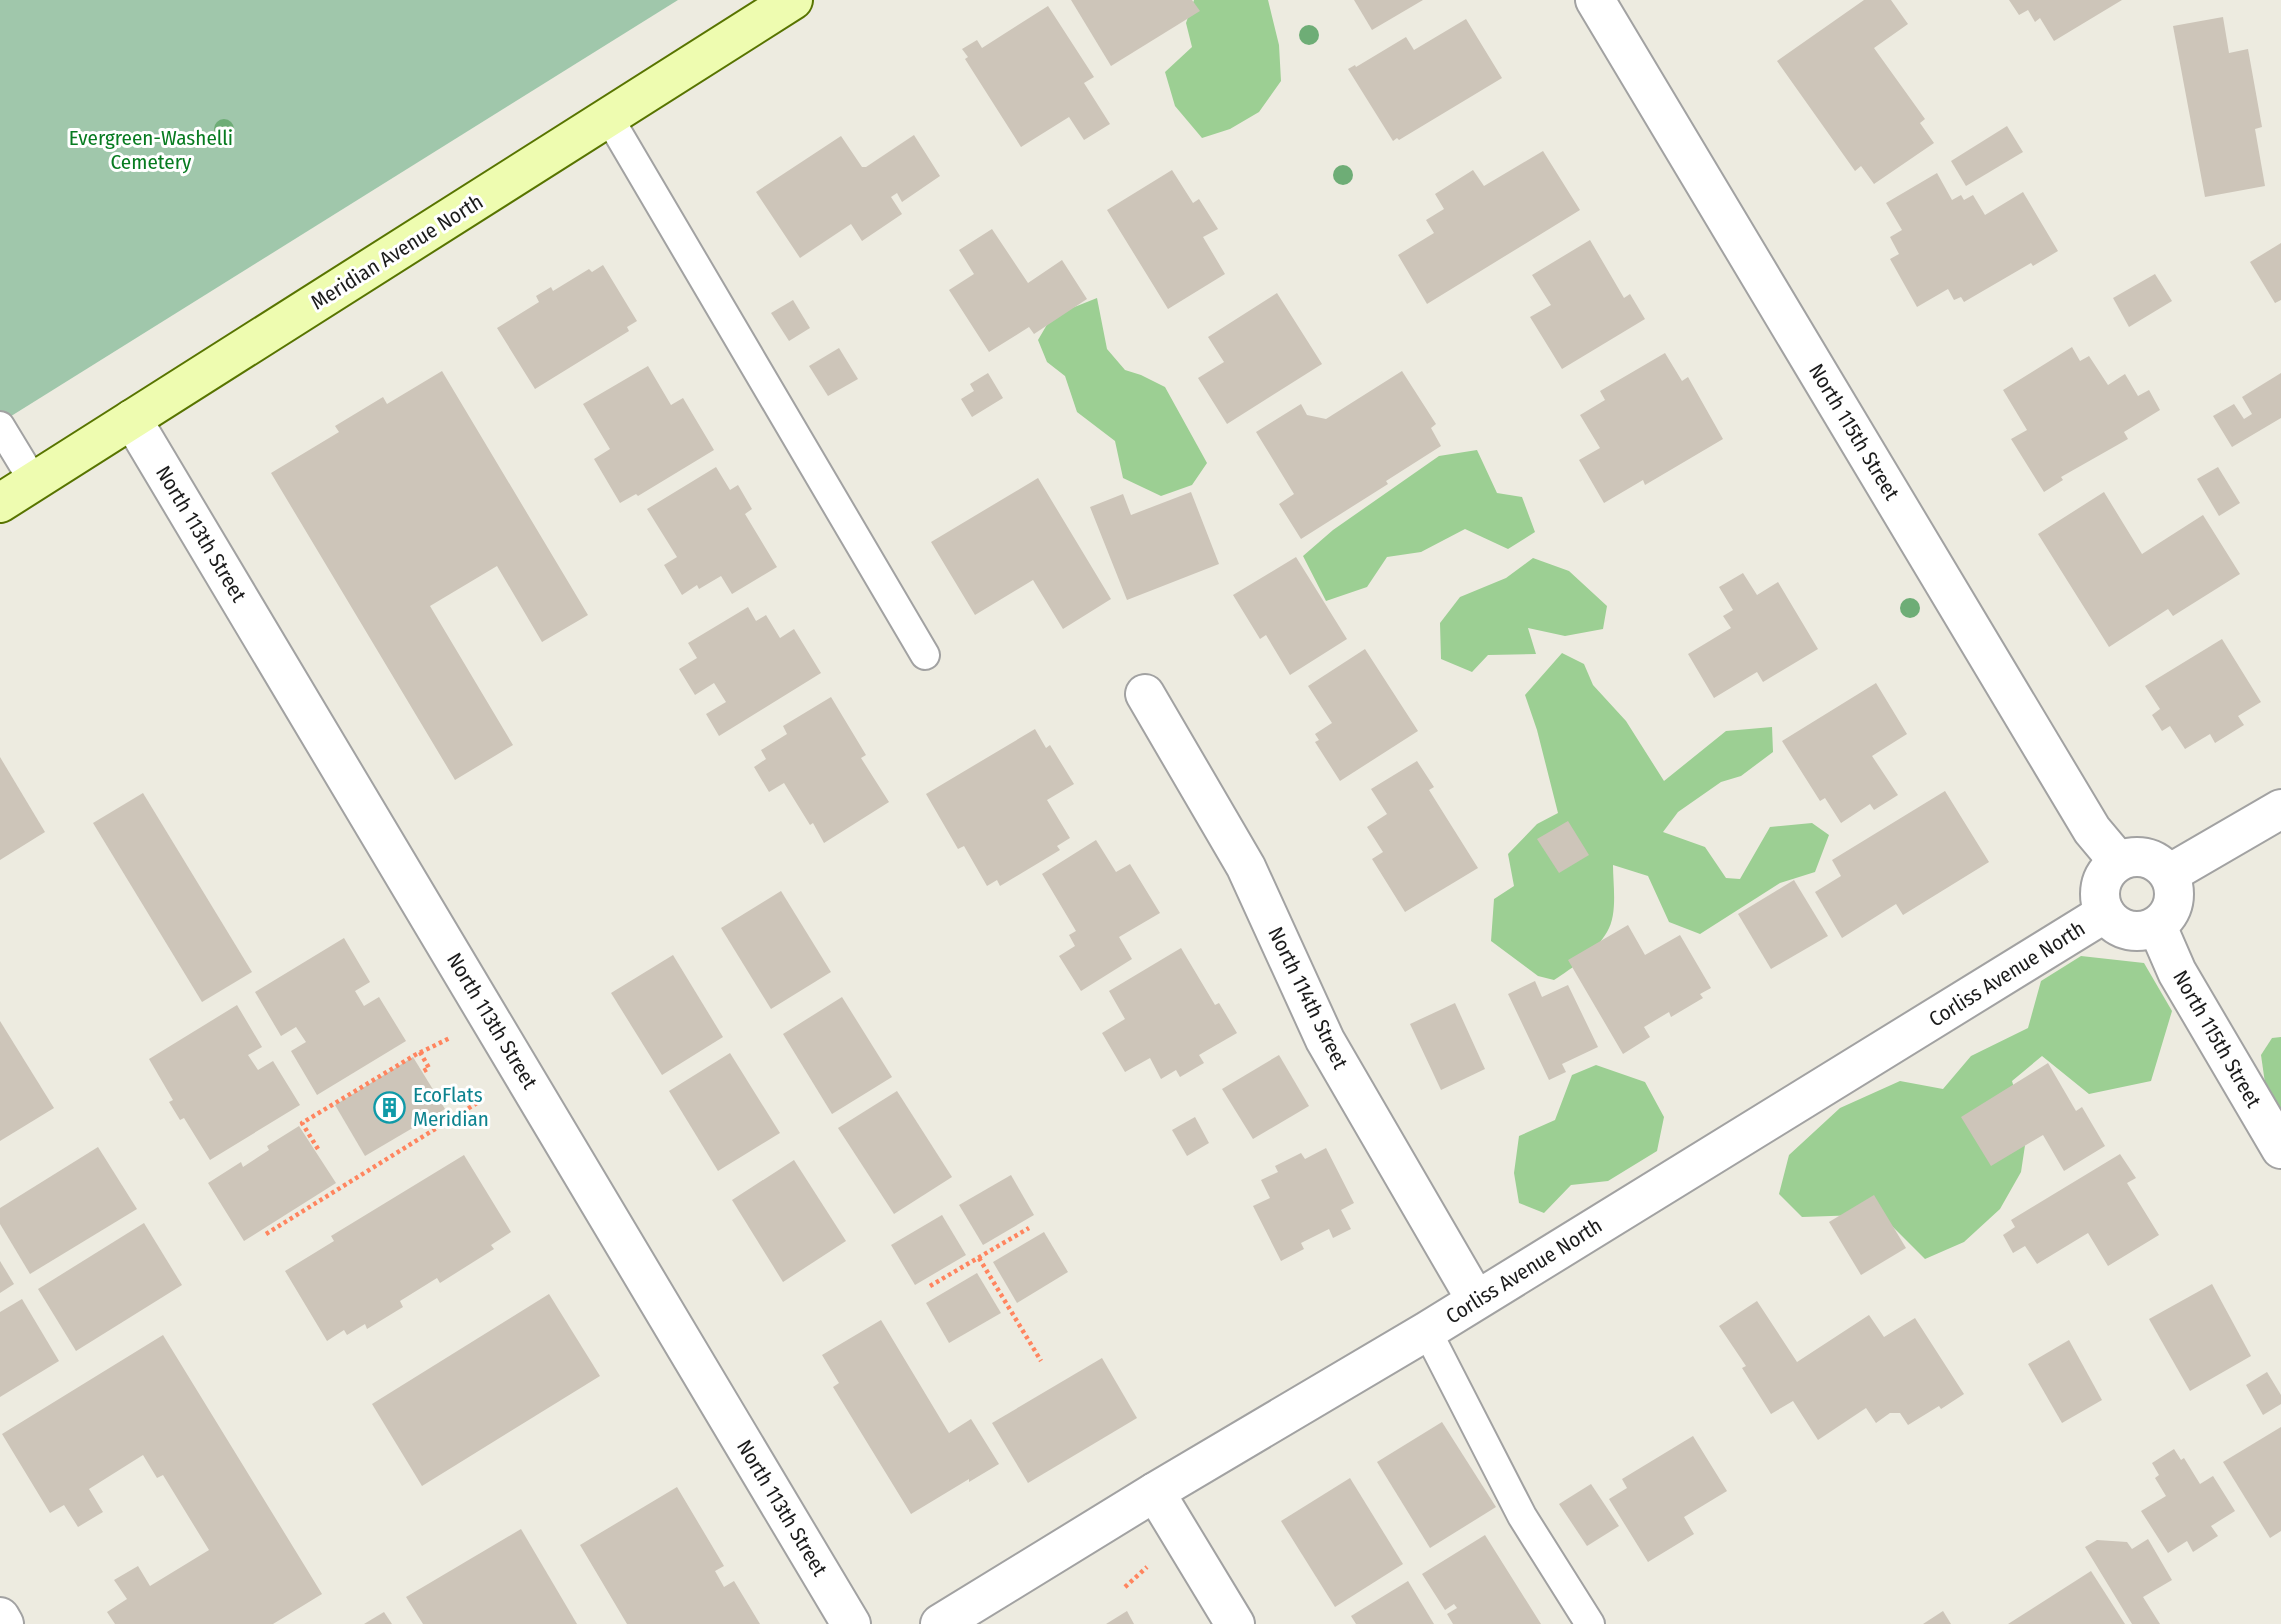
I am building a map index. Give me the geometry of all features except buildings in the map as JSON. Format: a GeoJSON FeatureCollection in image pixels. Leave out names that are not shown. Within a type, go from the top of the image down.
{"type":"FeatureCollection","features":[{"type":"Feature","properties":{"kind":"street","name":"Meridian Avenue North"},"geometry":{"type":"LineString","coordinates":[[0,503],[793,0]]}},
{"type":"Feature","properties":{"kind":"street","name":"North 115th Street"},"geometry":{"type":"LineString","coordinates":[[1595,0],[2092,830],[2118,861]]}},
{"type":"Feature","properties":{"kind":"street","name":"North 113th Street"},"geometry":{"type":"LineString","coordinates":[[132,419],[851,1624]]}},
{"type":"Feature","properties":{"kind":"street","name":"North 114th Street"},"geometry":{"type":"LineString","coordinates":[[1144,694],[1246,867],[1325,1040],[1476,1300]]}},
{"type":"Feature","properties":{"kind":"street"},"geometry":{"type":"LineString","coordinates":[[2169,874],[2281,809]]}},
{"type":"Feature","properties":{"kind":"street"},"geometry":{"type":"LineString","coordinates":[[2127,857],[2146,857],[2163,866],[2169,874],[2173,883],[2174,903],[2170,912],[2157,926],[2138,931],[2128,930],[2118,927],[2105,913],[2099,894],[2101,884],[2110,867],[2118,861],[2127,857]]}},
{"type":"Feature","properties":{"kind":"street","name":"Corliss Avenue North"},"geometry":{"type":"LineString","coordinates":[[940,1624],[1155,1492],[1427,1331],[2105,913]]}},
{"type":"Feature","properties":{"kind":"street","name":"North 115th Street"},"geometry":{"type":"LineString","coordinates":[[2157,926],[2176,972],[2281,1149]]}},
{"type":"Feature","properties":{"kind":"street"},"geometry":{"type":"LineString","coordinates":[[1155,1492],[1235,1624]]}},
{"type":"Feature","properties":{"kind":"street"},"geometry":{"type":"LineString","coordinates":[[0,1617],[4,1624]]}},
{"type":"Feature","properties":{"kind":"lane"},"geometry":{"type":"LineString","coordinates":[[610,118],[925,655]]}},
{"type":"Feature","properties":{"kind":"lane"},"geometry":{"type":"LineString","coordinates":[[0,426],[34,482]]}},
{"type":"Feature","properties":{"kind":"lane"},"geometry":{"type":"LineString","coordinates":[[1427,1331],[1522,1516],[1590,1624]]}},
{"type":"Feature","properties":{"kind":"path"},"geometry":{"type":"LineString","coordinates":[[318,1149],[302,1123],[420,1052],[451,1037]]}},
{"type":"Feature","properties":{"kind":"path"},"geometry":{"type":"LineString","coordinates":[[420,1052],[429,1068],[422,1072]]}},
{"type":"Feature","properties":{"kind":"path"},"geometry":{"type":"LineString","coordinates":[[266,1234],[486,1098]]}},
{"type":"Feature","properties":{"kind":"path"},"geometry":{"type":"LineString","coordinates":[[930,1286],[1029,1228]]}},
{"type":"Feature","properties":{"kind":"path"},"geometry":{"type":"LineString","coordinates":[[979,1258],[1041,1361]]}},
{"type":"Feature","properties":{"kind":"path"},"geometry":{"type":"LineString","coordinates":[[1125,1587],[1151,1564]]}},
{"type":"Feature","properties":{"kind":"green space","name":"Evergreen-Washelli Cemetery"},"geometry":{"type":"Polygon","coordinates":[[[0,0],[678,0],[0,423],[0,0]]]}},
{"type":"Feature","properties":{"kind":"green space"},"geometry":{"type":"Polygon","coordinates":[[[1194,0],[1268,0],[1279,45],[1281,81],[1259,112],[1230,129],[1202,138],[1175,106],[1165,72],[1192,47],[1186,23],[1194,0]]]}},
{"type":"Feature","properties":{"kind":"green space"},"geometry":{"type":"Polygon","coordinates":[[[1097,298],[1107,349],[1125,370],[1165,387],[1207,463],[1192,485],[1161,496],[1123,478],[1115,441],[1077,412],[1065,376],[1047,362],[1038,340],[1052,316],[1097,298]]]}},
{"type":"Feature","properties":{"kind":"green space"},"geometry":{"type":"Polygon","coordinates":[[[1477,450],[1497,493],[1522,497],[1535,532],[1508,549],[1465,529],[1421,552],[1387,557],[1367,587],[1326,601],[1303,556],[1333,530],[1439,456],[1477,450]]]}},
{"type":"Feature","properties":{"kind":"green space"},"geometry":{"type":"Polygon","coordinates":[[[1533,558],[1569,571],[1607,606],[1603,629],[1565,636],[1528,628],[1536,654],[1488,655],[1472,672],[1441,659],[1440,623],[1460,597],[1506,578],[1533,558]]]}},
{"type":"Feature","properties":{"kind":"green space"},"geometry":{"type":"Polygon","coordinates":[[[1562,653],[1584,664],[1593,685],[1626,721],[1664,781],[1726,731],[1772,727],[1773,752],[1741,776],[1721,782],[1678,812],[1663,832],[1705,847],[1726,878],[1740,879],[1770,827],[1812,823],[1829,835],[1815,872],[1780,883],[1700,934],[1669,922],[1648,876],[1613,865],[1614,908],[1607,932],[1576,965],[1554,980],[1538,976],[1491,941],[1494,899],[1514,886],[1508,854],[1537,824],[1558,813],[1537,730],[1525,695],[1562,653]]]}},
{"type":"Feature","properties":{"kind":"green space"},"geometry":{"type":"Polygon","coordinates":[[[2081,956],[2144,963],[2172,1011],[2151,1081],[2089,1094],[2042,1056],[2012,1081],[2027,1132],[2021,1172],[2000,1209],[1964,1242],[1925,1259],[1872,1206],[1860,1215],[1802,1217],[1779,1194],[1789,1155],[1840,1108],[1900,1081],[1943,1089],[1971,1056],[2028,1028],[2041,981],[2081,956]]]}},
{"type":"Feature","properties":{"kind":"green space"},"geometry":{"type":"Polygon","coordinates":[[[2281,1037],[2281,1115],[2266,1090],[2261,1055],[2272,1038],[2281,1037]]]}},
{"type":"Feature","properties":{"kind":"green space"},"geometry":{"type":"Polygon","coordinates":[[[1596,1065],[1645,1082],[1664,1117],[1657,1151],[1608,1181],[1571,1185],[1544,1213],[1519,1203],[1514,1173],[1519,1136],[1555,1120],[1572,1075],[1596,1065]]]}},
{"type":"Feature","properties":{"kind":"place","name":"EcoFlats Meridian"},"geometry":{"type":"Point","coordinates":[390,1107]}}]}
